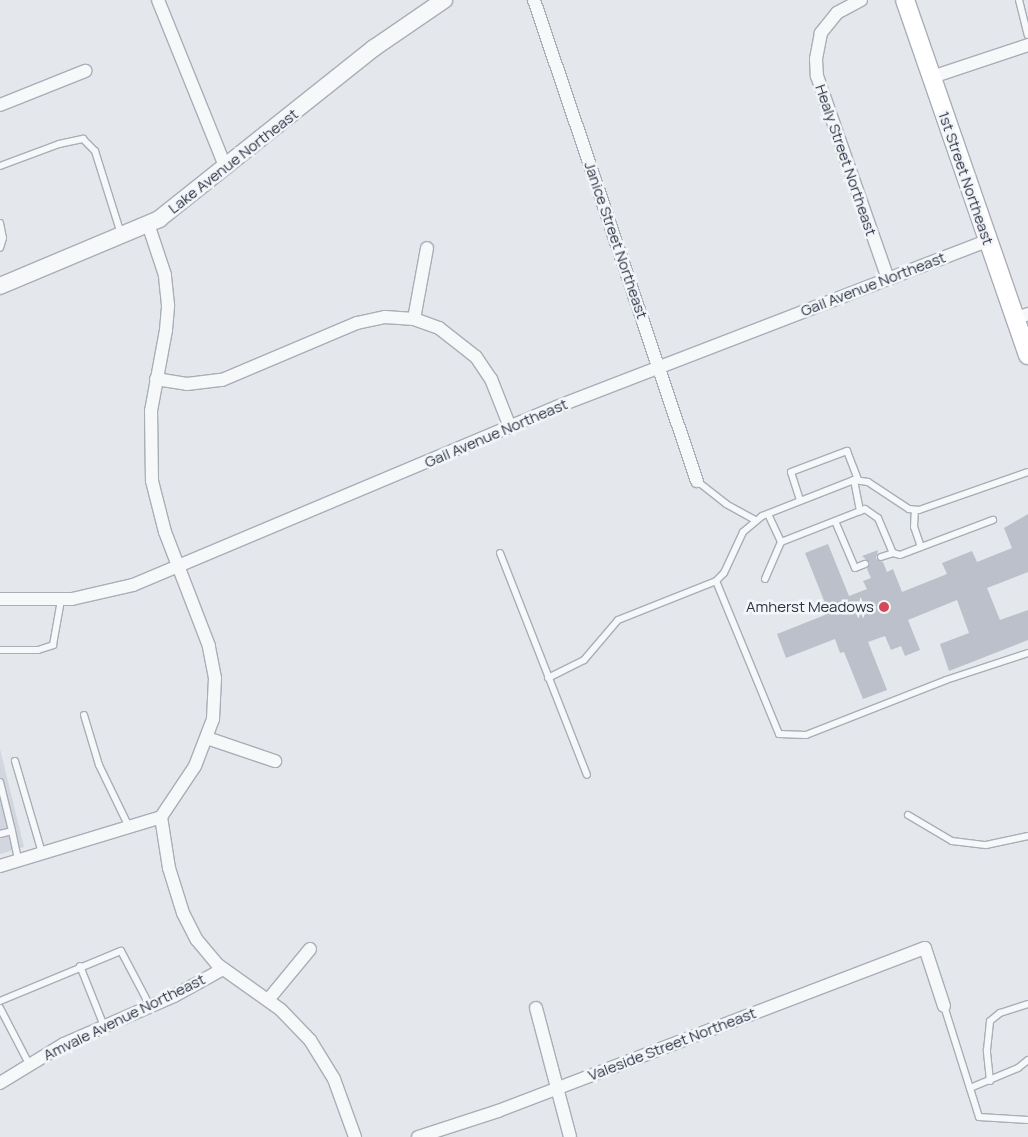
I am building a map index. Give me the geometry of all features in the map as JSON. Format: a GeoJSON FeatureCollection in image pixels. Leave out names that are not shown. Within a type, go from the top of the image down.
{"type":"FeatureCollection","features":[{"type":"Feature","properties":{"kind":"main road","name":"1st Street Northeast"},"geometry":{"type":"LineString","coordinates":[[905,0],[988,240],[1022,316],[1028,355]]}},
{"type":"Feature","properties":{"kind":"street"},"geometry":{"type":"LineString","coordinates":[[158,0],[226,168]]}},
{"type":"Feature","properties":{"kind":"street","name":"Lake Avenue Northeast"},"geometry":{"type":"LineString","coordinates":[[0,286],[122,237],[148,224],[226,168],[374,48],[444,0]]}},
{"type":"Feature","properties":{"kind":"street","name":"Janice Street Northeast"},"geometry":{"type":"LineString","coordinates":[[534,0],[660,367],[696,481]]}},
{"type":"Feature","properties":{"kind":"street","name":"Healy Street Northeast"},"geometry":{"type":"LineString","coordinates":[[861,0],[838,13],[821,33],[816,59],[817,76],[888,279]]}},
{"type":"Feature","properties":{"kind":"street"},"geometry":{"type":"LineString","coordinates":[[932,78],[1028,45]]}},
{"type":"Feature","properties":{"kind":"street"},"geometry":{"type":"LineString","coordinates":[[0,104],[85,71]]}},
{"type":"Feature","properties":{"kind":"street"},"geometry":{"type":"LineString","coordinates":[[0,866],[129,829],[161,817],[195,766],[207,738],[214,707],[215,678],[203,629],[178,568],[158,507],[150,460],[151,411],[166,330],[167,291],[148,224]]}},
{"type":"Feature","properties":{"kind":"street","name":"Gail Avenue Northeast"},"geometry":{"type":"LineString","coordinates":[[0,599],[61,600],[107,593],[178,568],[510,426],[988,240]]}},
{"type":"Feature","properties":{"kind":"street"},"geometry":{"type":"LineString","coordinates":[[414,319],[427,248]]}},
{"type":"Feature","properties":{"kind":"street"},"geometry":{"type":"LineString","coordinates":[[156,379],[187,384],[222,380],[357,323],[384,317],[414,319],[440,328],[476,356],[490,379],[510,426]]}},
{"type":"Feature","properties":{"kind":"street"},"geometry":{"type":"LineString","coordinates":[[207,738],[275,761]]}},
{"type":"Feature","properties":{"kind":"street"},"geometry":{"type":"LineString","coordinates":[[161,817],[169,868],[183,913],[197,940],[224,969],[268,1000],[296,1024],[322,1058],[342,1099],[354,1137]]}},
{"type":"Feature","properties":{"kind":"street","name":"Valeside Street Northeast"},"geometry":{"type":"LineString","coordinates":[[418,1137],[498,1111],[926,948],[944,1006]]}},
{"type":"Feature","properties":{"kind":"street"},"geometry":{"type":"LineString","coordinates":[[268,1000],[310,949]]}},
{"type":"Feature","properties":{"kind":"street","name":"Amvale Avenue Northeast"},"geometry":{"type":"LineString","coordinates":[[0,1083],[29,1064],[224,969]]}},
{"type":"Feature","properties":{"kind":"street"},"geometry":{"type":"LineString","coordinates":[[536,1008],[570,1137]]}},
{"type":"Feature","properties":{"kind":"lane"},"geometry":{"type":"LineString","coordinates":[[1019,0],[1028,35]]}},
{"type":"Feature","properties":{"kind":"lane"},"geometry":{"type":"LineString","coordinates":[[0,166],[60,144],[83,139],[95,151],[122,237]]}},
{"type":"Feature","properties":{"kind":"lane"},"geometry":{"type":"LineString","coordinates":[[0,223],[3,238],[0,248]]}},
{"type":"Feature","properties":{"kind":"lane"},"geometry":{"type":"LineString","coordinates":[[800,500],[792,472],[847,451],[856,480],[860,511]]}},
{"type":"Feature","properties":{"kind":"lane"},"geometry":{"type":"LineString","coordinates":[[548,678],[584,660],[618,620],[716,581],[724,573],[743,532],[755,520],[800,500],[856,480],[879,488],[901,504],[916,510],[929,508],[1028,472]]}},
{"type":"Feature","properties":{"kind":"lane"},"geometry":{"type":"LineString","coordinates":[[696,481],[726,504],[755,520]]}},
{"type":"Feature","properties":{"kind":"lane"},"geometry":{"type":"LineString","coordinates":[[764,579],[781,542],[865,509],[878,518],[893,552],[900,555],[993,520]]}},
{"type":"Feature","properties":{"kind":"lane"},"geometry":{"type":"LineString","coordinates":[[916,510],[914,527],[921,547]]}},
{"type":"Feature","properties":{"kind":"lane"},"geometry":{"type":"LineString","coordinates":[[768,514],[781,542]]}},
{"type":"Feature","properties":{"kind":"lane"},"geometry":{"type":"LineString","coordinates":[[835,521],[855,568],[865,564]]}},
{"type":"Feature","properties":{"kind":"lane"},"geometry":{"type":"LineString","coordinates":[[881,557],[893,552]]}},
{"type":"Feature","properties":{"kind":"lane"},"geometry":{"type":"LineString","coordinates":[[500,553],[587,775]]}},
{"type":"Feature","properties":{"kind":"lane"},"geometry":{"type":"LineString","coordinates":[[716,581],[778,734],[806,735],[946,680],[1028,653]]}},
{"type":"Feature","properties":{"kind":"lane"},"geometry":{"type":"LineString","coordinates":[[0,650],[38,650],[53,644],[61,600]]}},
{"type":"Feature","properties":{"kind":"lane"},"geometry":{"type":"LineString","coordinates":[[84,715],[99,765],[129,829]]}},
{"type":"Feature","properties":{"kind":"lane"},"geometry":{"type":"LineString","coordinates":[[15,761],[42,853]]}},
{"type":"Feature","properties":{"kind":"lane"},"geometry":{"type":"LineString","coordinates":[[0,782],[3,810],[12,831],[18,860]]}},
{"type":"Feature","properties":{"kind":"lane"},"geometry":{"type":"LineString","coordinates":[[908,815],[952,841],[986,846],[1028,836]]}},
{"type":"Feature","properties":{"kind":"lane"},"geometry":{"type":"LineString","coordinates":[[0,834],[12,831]]}},
{"type":"Feature","properties":{"kind":"lane"},"geometry":{"type":"LineString","coordinates":[[0,1001],[121,950],[150,1006]]}},
{"type":"Feature","properties":{"kind":"lane"},"geometry":{"type":"LineString","coordinates":[[80,966],[104,1026]]}},
{"type":"Feature","properties":{"kind":"lane"},"geometry":{"type":"LineString","coordinates":[[990,1080],[987,1050],[990,1021],[1000,1013],[1028,1004]]}},
{"type":"Feature","properties":{"kind":"lane"},"geometry":{"type":"LineString","coordinates":[[944,1006],[979,1117],[1028,1120]]}},
{"type":"Feature","properties":{"kind":"lane"},"geometry":{"type":"LineString","coordinates":[[0,1008],[29,1064]]}},
{"type":"Feature","properties":{"kind":"lane"},"geometry":{"type":"LineString","coordinates":[[970,1088],[1028,1060]]}},
{"type":"Feature","properties":{"kind":"shaded area"},"geometry":{"type":"Polygon","coordinates":[[[0,749],[24,847],[0,854],[0,749]]]}},
{"type":"Feature","properties":{"kind":"building","name":"Amherst Meadows"},"geometry":{"type":"Polygon","coordinates":[[[1028,514],[1028,572],[987,588],[1000,620],[1028,610],[1028,640],[949,671],[940,644],[969,633],[957,600],[908,620],[920,650],[905,656],[901,646],[891,650],[885,636],[868,642],[887,690],[863,699],[844,652],[840,653],[835,639],[786,658],[777,634],[825,615],[823,610],[827,608],[805,553],[828,544],[849,596],[867,589],[863,581],[871,578],[867,569],[870,563],[862,556],[878,550],[876,559],[883,562],[887,572],[893,569],[902,592],[947,574],[942,563],[972,551],[977,562],[1012,548],[1004,528],[1028,514]]]}},
{"type":"Feature","properties":{"kind":"place","name":"Amherst Meadows"},"geometry":{"type":"Point","coordinates":[884,607]}}]}
